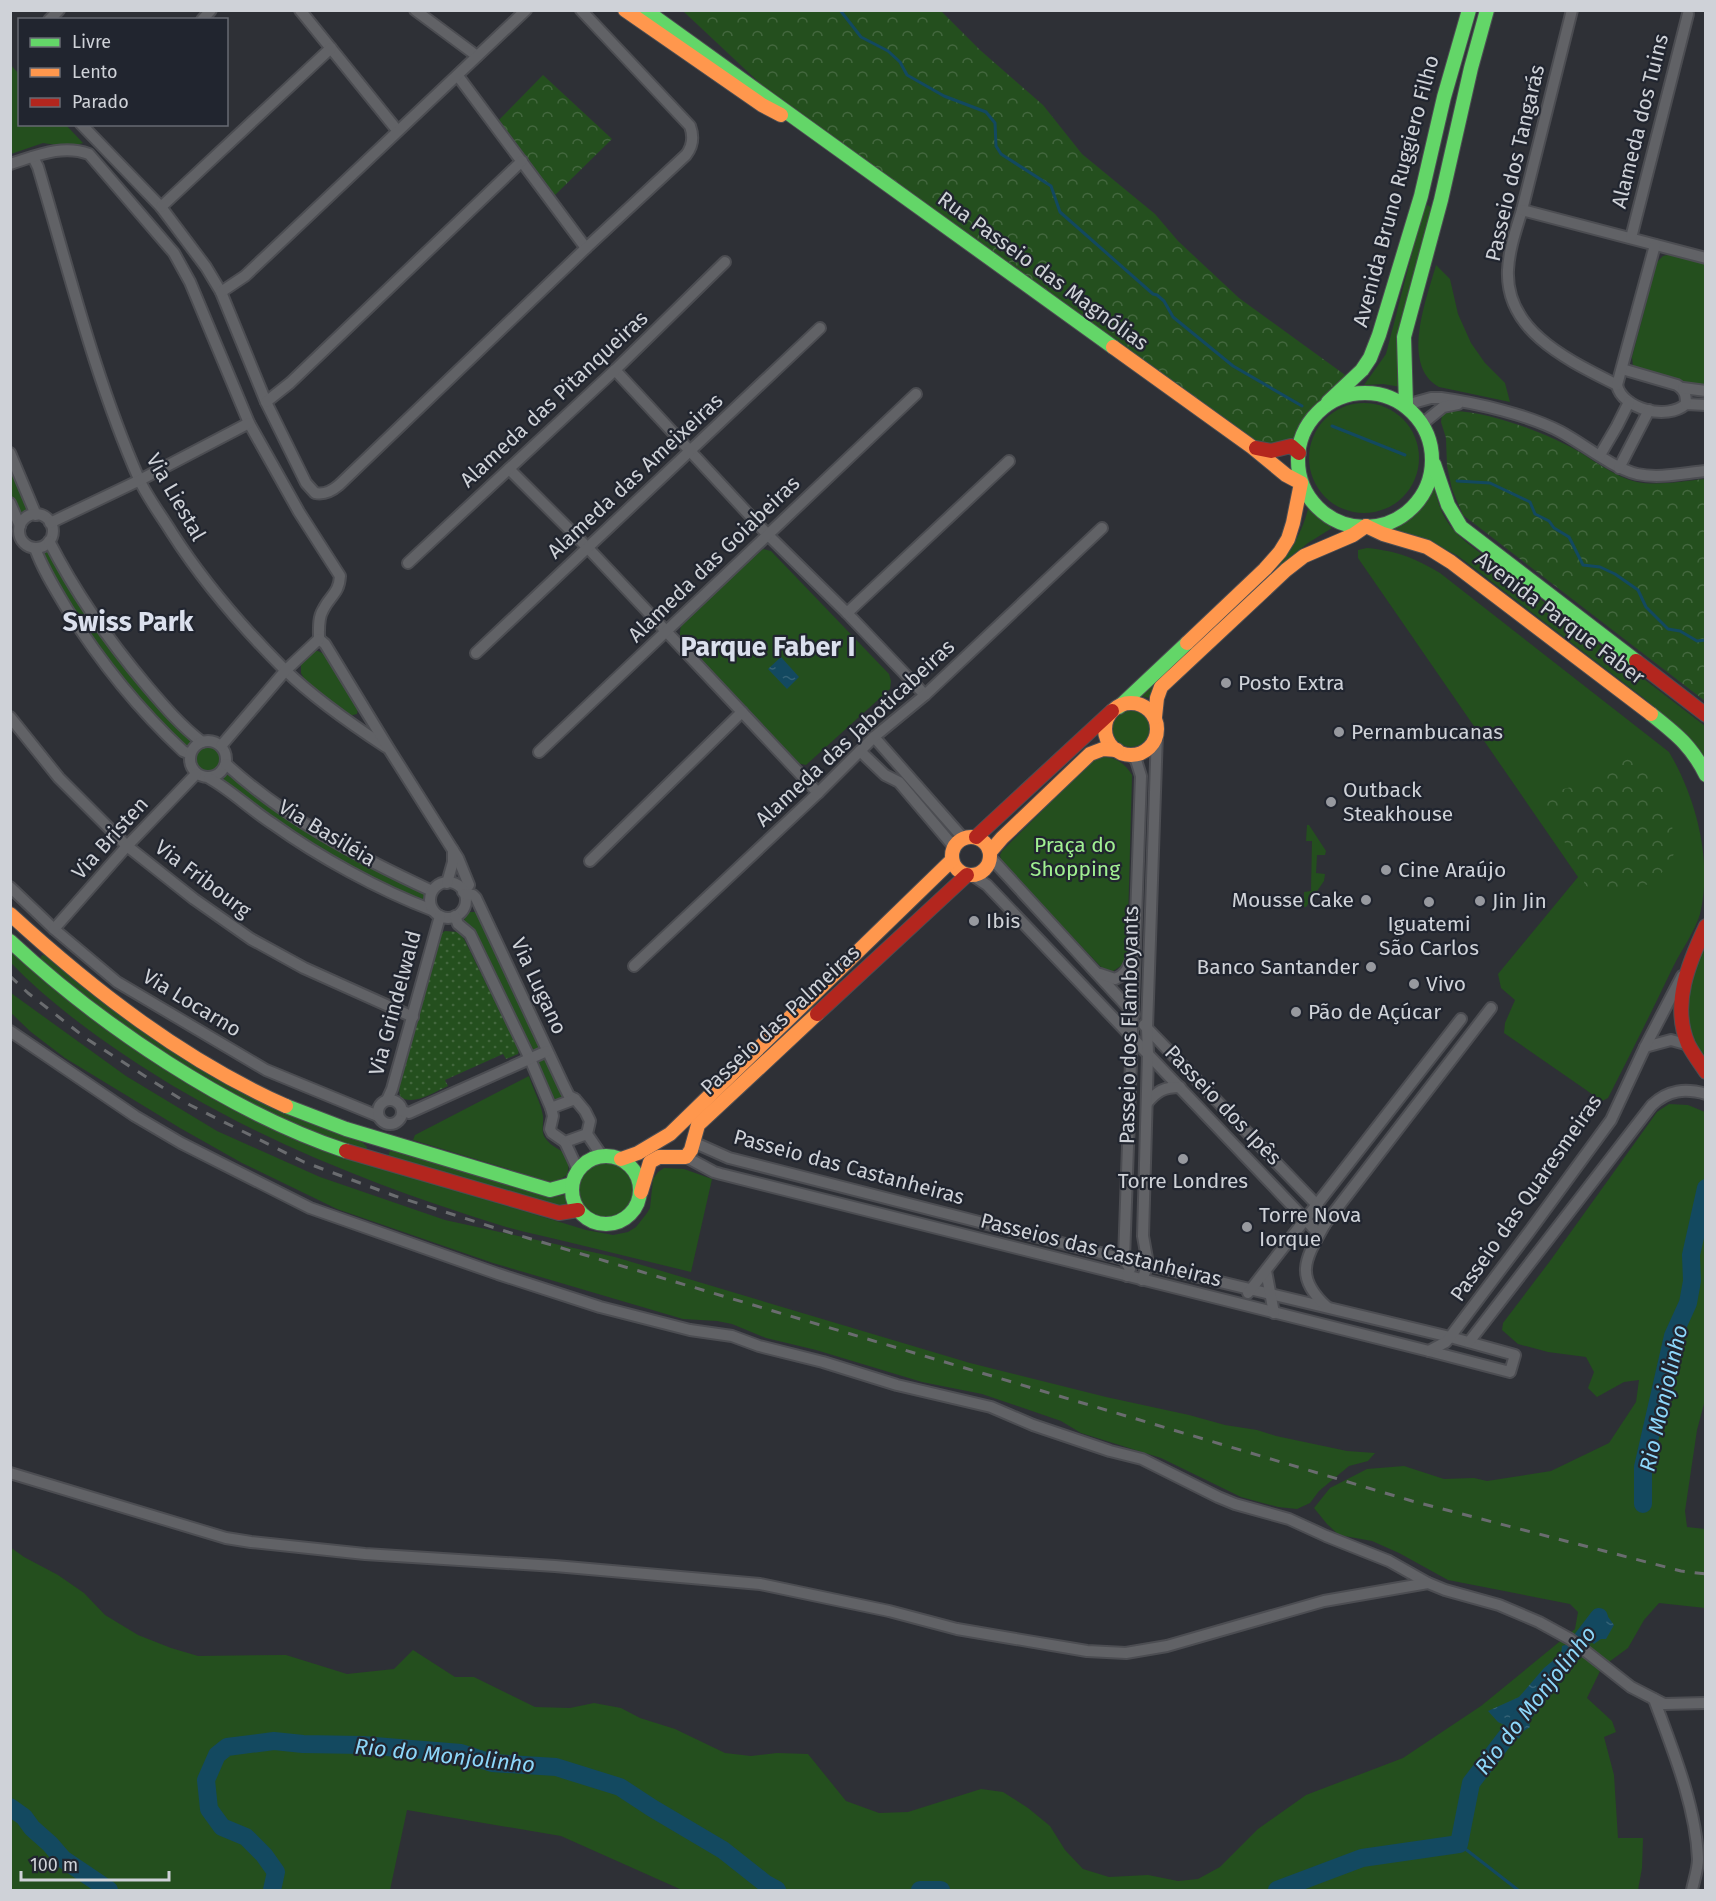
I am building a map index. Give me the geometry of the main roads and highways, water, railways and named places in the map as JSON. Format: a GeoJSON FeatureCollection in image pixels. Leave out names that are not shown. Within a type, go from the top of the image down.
{"type":"FeatureCollection","features":[{"type":"Feature","properties":{"kind":"water"},"geometry":{"type":"Polygon","coordinates":[[[781,657],[799,677],[787,689],[768,669],[781,657]]]}},
{"type":"Feature","properties":{"kind":"water"},"geometry":{"type":"Polygon","coordinates":[[[1597,1613],[1606,1614],[1614,1625],[1606,1639],[1601,1639],[1594,1644],[1587,1638],[1597,1613]]]}},
{"type":"Feature","properties":{"kind":"water"},"geometry":{"type":"Polygon","coordinates":[[[1572,1643],[1580,1649],[1575,1659],[1561,1671],[1533,1705],[1531,1712],[1533,1715],[1529,1720],[1530,1727],[1522,1732],[1519,1739],[1488,1711],[1519,1697],[1544,1668],[1561,1654],[1562,1646],[1572,1643]]]}},
{"type":"Feature","properties":{"kind":"waterway"},"geometry":{"type":"LineString","coordinates":[[840,10],[861,37],[888,51],[900,62],[907,75],[944,96],[986,112],[995,123],[996,146],[1001,154],[1051,186],[1060,212],[1153,294],[1164,301],[1173,317],[1233,366],[1302,406]]}},
{"type":"Feature","properties":{"kind":"waterway"},"geometry":{"type":"LineString","coordinates":[[1332,426],[1405,455]]}},
{"type":"Feature","properties":{"kind":"waterway"},"geometry":{"type":"LineString","coordinates":[[1457,481],[1490,483],[1530,502],[1535,514],[1549,521],[1554,528],[1569,537],[1583,565],[1600,567],[1638,590],[1646,607],[1668,629],[1680,631],[1697,641],[1706,640]]}},
{"type":"Feature","properties":{"kind":"waterway","name":"Rio Monjolinho"},"geometry":{"type":"LineString","coordinates":[[1643,1504],[1643,1467],[1673,1336],[1688,1303],[1692,1281],[1691,1255],[1706,1188]]}},
{"type":"Feature","properties":{"kind":"waterway","name":"Rio do Monjolinho"},"geometry":{"type":"LineString","coordinates":[[1567,1659],[1599,1617]]}},
{"type":"Feature","properties":{"kind":"waterway","name":"Rio do Monjolinho"},"geometry":{"type":"LineString","coordinates":[[1277,1890],[1362,1858],[1459,1844],[1471,1783],[1526,1711]]}},
{"type":"Feature","properties":{"kind":"waterway","name":"Rio do Monjolinho"},"geometry":{"type":"LineString","coordinates":[[272,1890],[276,1872],[264,1855],[246,1837],[222,1827],[209,1809],[206,1780],[217,1755],[227,1747],[274,1741],[362,1745],[461,1753],[492,1763],[556,1767],[620,1787],[723,1850],[777,1890]]}},
{"type":"Feature","properties":{"kind":"waterway","name":"Rio do Monjolinho"},"geometry":{"type":"LineString","coordinates":[[10,1807],[24,1817],[63,1859],[109,1890]]}},
{"type":"Feature","properties":{"kind":"waterway"},"geometry":{"type":"LineString","coordinates":[[1459,1844],[1518,1890]]}},
{"type":"Feature","properties":{"kind":"waterway","name":"Rio do Monjolinho"},"geometry":{"type":"LineString","coordinates":[[920,1890],[941,1890]]}},
{"type":"Feature","properties":{"kind":"railway"},"geometry":{"type":"LineString","coordinates":[[10,976],[87,1039],[190,1105],[304,1162],[395,1196],[511,1233],[1412,1501],[1681,1571],[1706,1574]]}},
{"type":"Feature","properties":{"kind":"place","name":"Posto Extra"},"geometry":{"type":"Point","coordinates":[1226,683]}},
{"type":"Feature","properties":{"kind":"place","name":"Pernambucanas"},"geometry":{"type":"Point","coordinates":[1339,732]}},
{"type":"Feature","properties":{"kind":"place","name":"Outback Steakhouse"},"geometry":{"type":"Point","coordinates":[1331,802]}},
{"type":"Feature","properties":{"kind":"place","name":"Cine Araújo"},"geometry":{"type":"Point","coordinates":[1386,870]}},
{"type":"Feature","properties":{"kind":"place","name":"Mousse Cake"},"geometry":{"type":"Point","coordinates":[1366,900]}},
{"type":"Feature","properties":{"kind":"place","name":"Jin Jin"},"geometry":{"type":"Point","coordinates":[1480,901]}},
{"type":"Feature","properties":{"kind":"place","name":"Iguatemi São Carlos"},"geometry":{"type":"Point","coordinates":[1429,902]}},
{"type":"Feature","properties":{"kind":"place","name":"Ibis"},"geometry":{"type":"Point","coordinates":[974,921]}},
{"type":"Feature","properties":{"kind":"place","name":"Banco Santander"},"geometry":{"type":"Point","coordinates":[1371,967]}},
{"type":"Feature","properties":{"kind":"place","name":"Vivo"},"geometry":{"type":"Point","coordinates":[1414,984]}},
{"type":"Feature","properties":{"kind":"place","name":"Pão de Açúcar"},"geometry":{"type":"Point","coordinates":[1296,1012]}},
{"type":"Feature","properties":{"kind":"place","name":"Torre Londres"},"geometry":{"type":"Point","coordinates":[1183,1159]}},
{"type":"Feature","properties":{"kind":"place","name":"Torre Nova Iorque"},"geometry":{"type":"Point","coordinates":[1247,1227]}},
{"type":"Feature","properties":{"kind":"district","name":"Swiss Park"},"geometry":{"type":"Point","coordinates":[128,622]}},
{"type":"Feature","properties":{"kind":"district","name":"Parque Faber I"},"geometry":{"type":"Point","coordinates":[768,647]}},
{"type":"Feature","properties":{"kind":"park label","name":"Praça do Shopping"},"geometry":{"type":"Point","coordinates":[1075,857]}}]}
